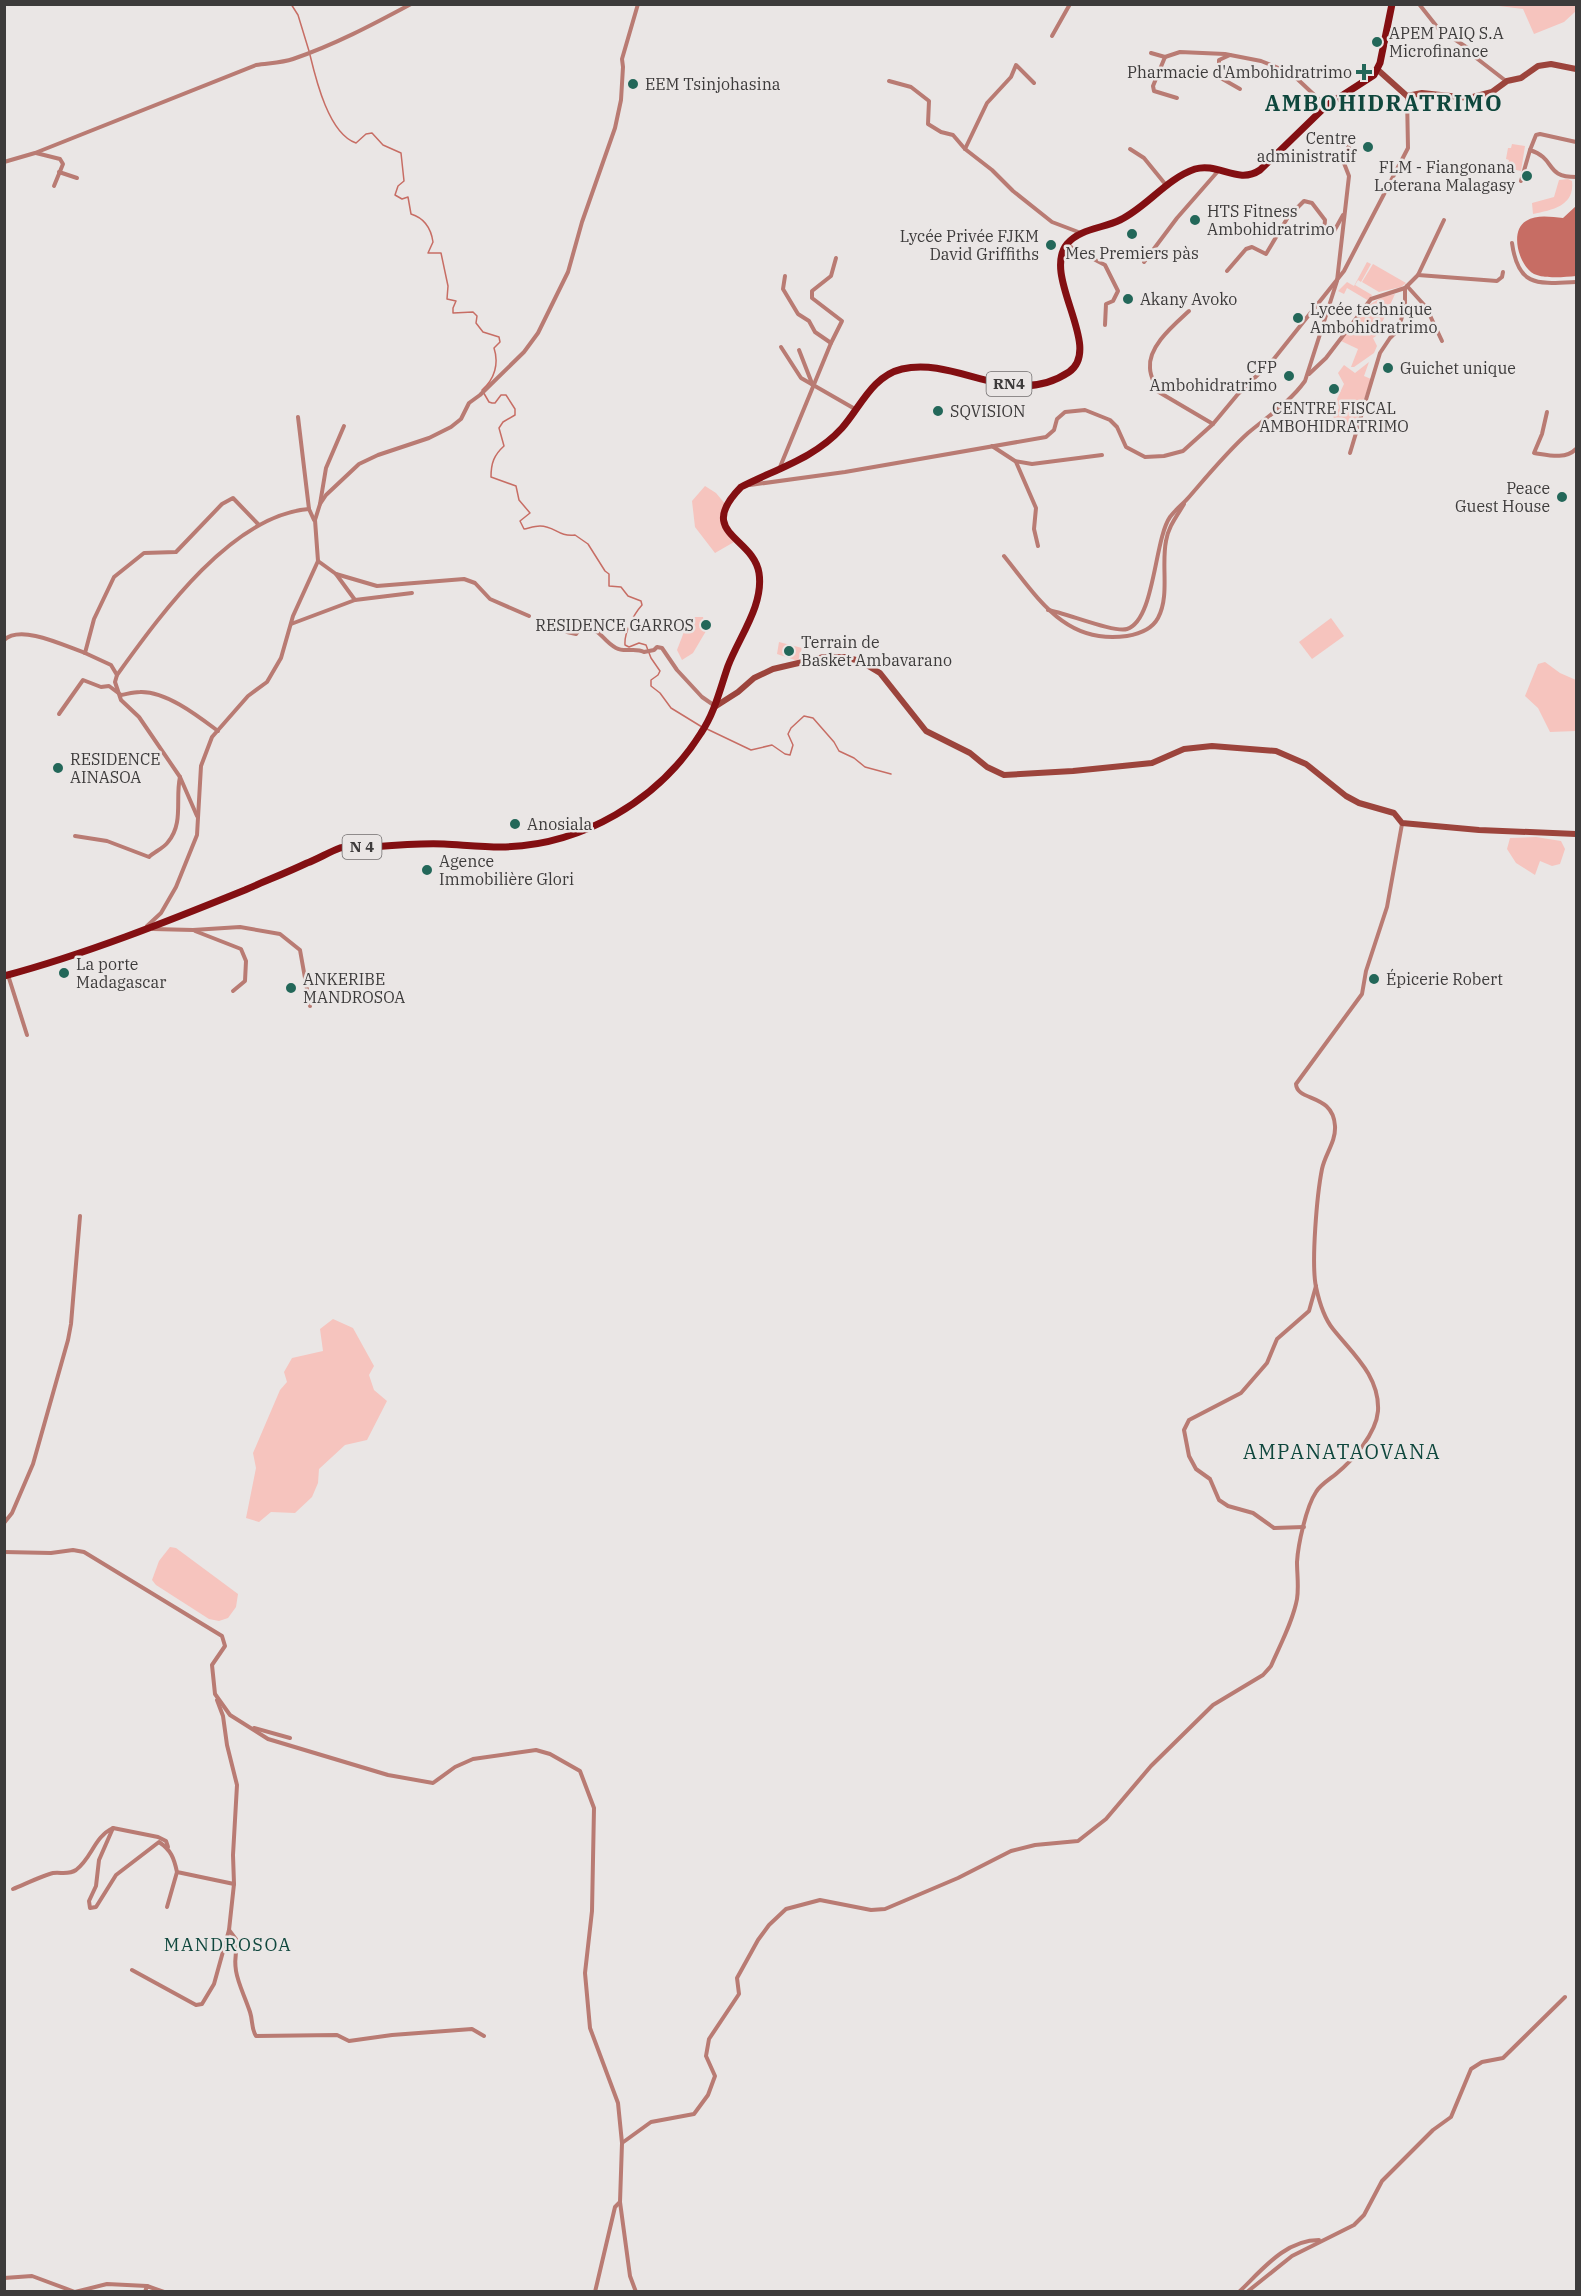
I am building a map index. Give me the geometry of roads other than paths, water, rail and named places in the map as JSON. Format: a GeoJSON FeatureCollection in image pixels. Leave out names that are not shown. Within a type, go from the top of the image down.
{"type":"FeatureCollection","features":[{"type":"Feature","properties":{"kind":"main road"},"geometry":{"type":"LineString","coordinates":[[1066,244],[1073,237],[1121,220],[1167,185],[1194,170],[1204,168],[1220,170],[1237,176],[1255,173],[1326,106],[1377,69],[1392,4]]}},
{"type":"Feature","properties":{"kind":"main road","name":"RN4"},"geometry":{"type":"LineString","coordinates":[[704,729],[716,706],[729,665],[758,593],[759,571],[755,562],[733,538],[724,520],[727,501],[741,487],[808,456],[827,444],[879,381],[899,369],[931,368],[983,380],[1029,386],[1052,381],[1072,370],[1076,365],[1079,347],[1075,318],[1060,272],[1060,258],[1066,244]]}},
{"type":"Feature","properties":{"kind":"main road","name":"N 4"},"geometry":{"type":"LineString","coordinates":[[6,976],[45,965],[184,916],[341,848],[396,844],[503,847],[536,843],[584,831],[599,825],[647,795],[671,772],[704,729]]}},
{"type":"Feature","properties":{"kind":"street"},"geometry":{"type":"LineString","coordinates":[[4,162],[35,153],[256,65],[291,60],[348,38],[411,4]]}},
{"type":"Feature","properties":{"kind":"street"},"geometry":{"type":"LineString","coordinates":[[320,504],[334,486],[359,464],[378,454],[429,438],[456,423],[461,419],[469,403],[524,352],[538,333],[568,272],[582,222],[615,129],[621,100],[622,58],[638,4]]}},
{"type":"Feature","properties":{"kind":"street"},"geometry":{"type":"LineString","coordinates":[[1052,36],[1070,4]]}},
{"type":"Feature","properties":{"kind":"street"},"geometry":{"type":"LineString","coordinates":[[1419,4],[1438,28],[1469,49],[1475,57],[1507,81]]}},
{"type":"Feature","properties":{"kind":"street"},"geometry":{"type":"LineString","coordinates":[[1151,53],[1165,57],[1180,52],[1230,55],[1261,61],[1291,73],[1326,106]]}},
{"type":"Feature","properties":{"kind":"street"},"geometry":{"type":"LineString","coordinates":[[1230,55],[1220,60],[1219,77],[1240,89]]}},
{"type":"Feature","properties":{"kind":"street"},"geometry":{"type":"LineString","coordinates":[[1165,57],[1153,86],[1154,91],[1177,98]]}},
{"type":"Feature","properties":{"kind":"street"},"geometry":{"type":"LineString","coordinates":[[965,149],[987,103],[1011,77],[1016,65],[1034,83]]}},
{"type":"Feature","properties":{"kind":"street"},"geometry":{"type":"LineString","coordinates":[[1407,96],[1422,93],[1469,98],[1492,92],[1507,81],[1521,78],[1538,66],[1563,65],[1576,69]]}},
{"type":"Feature","properties":{"kind":"street"},"geometry":{"type":"LineString","coordinates":[[741,487],[845,472],[1046,437],[1054,430],[1057,419],[1065,412],[1085,410],[1110,420],[1117,428],[1126,447],[1145,457],[1164,456],[1183,451],[1213,424],[1238,394],[1273,360],[1337,281],[1406,154],[1408,148],[1407,96],[1377,69]]}},
{"type":"Feature","properties":{"kind":"street"},"geometry":{"type":"LineString","coordinates":[[889,81],[911,87],[929,101],[928,124],[941,132],[953,135],[965,149],[992,170],[1012,191],[1052,222],[1082,234]]}},
{"type":"Feature","properties":{"kind":"street"},"geometry":{"type":"LineString","coordinates":[[1521,181],[1536,135],[1576,142]]}},
{"type":"Feature","properties":{"kind":"street"},"geometry":{"type":"LineString","coordinates":[[1048,610],[1114,629],[1127,629],[1138,621],[1144,612],[1157,564],[1160,540],[1170,518],[1246,435],[1297,392],[1307,376],[1337,281],[1349,176],[1342,158],[1349,148],[1346,140]]}},
{"type":"Feature","properties":{"kind":"street"},"geometry":{"type":"LineString","coordinates":[[1130,149],[1144,158],[1167,185]]}},
{"type":"Feature","properties":{"kind":"street"},"geometry":{"type":"LineString","coordinates":[[1530,150],[1545,157],[1555,174],[1576,177]]}},
{"type":"Feature","properties":{"kind":"street"},"geometry":{"type":"LineString","coordinates":[[35,153],[60,159],[63,164],[54,186]]}},
{"type":"Feature","properties":{"kind":"street"},"geometry":{"type":"LineString","coordinates":[[1144,262],[1177,218],[1220,170]]}},
{"type":"Feature","properties":{"kind":"street"},"geometry":{"type":"LineString","coordinates":[[60,171],[77,178]]}},
{"type":"Feature","properties":{"kind":"street"},"geometry":{"type":"LineString","coordinates":[[1227,272],[1246,249],[1252,248],[1266,254],[1288,217],[1304,201],[1312,203],[1325,220],[1323,231],[1327,234],[1333,233],[1344,214]]}},
{"type":"Feature","properties":{"kind":"street"},"geometry":{"type":"LineString","coordinates":[[1307,376],[1326,358],[1371,299],[1406,287],[1418,275],[1444,220]]}},
{"type":"Feature","properties":{"kind":"street"},"geometry":{"type":"LineString","coordinates":[[1512,243],[1518,268],[1533,281],[1576,282]]}},
{"type":"Feature","properties":{"kind":"street"},"geometry":{"type":"LineString","coordinates":[[1066,244],[1105,265],[1118,291],[1113,301],[1106,304],[1105,325]]}},
{"type":"Feature","properties":{"kind":"street"},"geometry":{"type":"LineString","coordinates":[[780,467],[842,321],[812,298],[812,291],[831,276],[836,258]]}},
{"type":"Feature","properties":{"kind":"street"},"geometry":{"type":"LineString","coordinates":[[1418,275],[1497,281],[1502,277],[1503,272]]}},
{"type":"Feature","properties":{"kind":"street"},"geometry":{"type":"LineString","coordinates":[[785,276],[783,289],[798,314],[809,321],[815,332],[831,343]]}},
{"type":"Feature","properties":{"kind":"street"},"geometry":{"type":"LineString","coordinates":[[1406,287],[1426,306],[1442,341]]}},
{"type":"Feature","properties":{"kind":"street"},"geometry":{"type":"LineString","coordinates":[[1350,453],[1380,353],[1398,330],[1405,307],[1406,287]]}},
{"type":"Feature","properties":{"kind":"street"},"geometry":{"type":"LineString","coordinates":[[1189,311],[1155,350],[1150,368],[1157,391],[1213,424]]}},
{"type":"Feature","properties":{"kind":"street"},"geometry":{"type":"LineString","coordinates":[[781,347],[801,378],[855,410]]}},
{"type":"Feature","properties":{"kind":"street"},"geometry":{"type":"LineString","coordinates":[[799,350],[813,387]]}},
{"type":"Feature","properties":{"kind":"street"},"geometry":{"type":"LineString","coordinates":[[1547,412],[1542,434],[1534,453],[1562,456],[1573,453],[1576,449]]}},
{"type":"Feature","properties":{"kind":"street"},"geometry":{"type":"LineString","coordinates":[[298,417],[309,509],[315,520]]}},
{"type":"Feature","properties":{"kind":"street"},"geometry":{"type":"LineString","coordinates":[[143,930],[161,913],[176,887],[197,835],[201,766],[212,737],[248,696],[267,682],[273,674],[288,639],[291,624],[318,561],[315,520],[326,468],[344,426]]}},
{"type":"Feature","properties":{"kind":"street"},"geometry":{"type":"LineString","coordinates":[[992,446],[1015,461],[1032,464],[1102,455]]}},
{"type":"Feature","properties":{"kind":"street"},"geometry":{"type":"LineString","coordinates":[[1015,461],[1034,497],[1036,508],[1034,529],[1038,546]]}},
{"type":"Feature","properties":{"kind":"street"},"geometry":{"type":"LineString","coordinates":[[85,653],[94,619],[114,577],[144,553],[176,552],[222,504],[233,498],[259,525]]}},
{"type":"Feature","properties":{"kind":"street"},"geometry":{"type":"LineString","coordinates":[[1004,556],[1048,610],[1073,629],[1087,633],[1123,636],[1137,634],[1149,628],[1157,619],[1162,605],[1166,539],[1170,527],[1186,501]]}},
{"type":"Feature","properties":{"kind":"street"},"geometry":{"type":"LineString","coordinates":[[198,818],[180,777],[139,717],[121,700],[115,682],[117,675],[179,593],[216,556],[259,525],[286,512],[309,509]]}},
{"type":"Feature","properties":{"kind":"street"},"geometry":{"type":"LineString","coordinates":[[318,561],[336,574],[355,600]]}},
{"type":"Feature","properties":{"kind":"street"},"geometry":{"type":"LineString","coordinates":[[336,574],[377,586],[464,579],[475,583],[490,599],[529,616]]}},
{"type":"Feature","properties":{"kind":"street"},"geometry":{"type":"LineString","coordinates":[[291,624],[355,600],[412,593]]}},
{"type":"Feature","properties":{"kind":"street"},"geometry":{"type":"LineString","coordinates":[[567,632],[576,634],[581,627],[589,627],[595,629],[615,648],[622,650],[639,649],[644,652],[654,650],[657,646],[662,648],[677,670],[702,697],[716,706],[754,678],[773,669],[824,657],[844,657],[860,661],[880,673],[926,731],[970,753],[987,767],[1004,775],[1152,763],[1184,749],[1203,747],[1276,751],[1306,765],[1346,796],[1359,803],[1394,813],[1402,823],[1479,830],[1576,834]]}},
{"type":"Feature","properties":{"kind":"street"},"geometry":{"type":"LineString","coordinates":[[4,640],[10,635],[27,634],[85,653],[111,665],[117,675]]}},
{"type":"Feature","properties":{"kind":"street"},"geometry":{"type":"LineString","coordinates":[[59,714],[83,680],[101,687],[109,686],[121,695],[141,692],[153,694],[189,709],[218,731]]}},
{"type":"Feature","properties":{"kind":"street"},"geometry":{"type":"LineString","coordinates":[[75,836],[106,841],[149,857],[168,843],[179,817],[177,790],[180,777]]}},
{"type":"Feature","properties":{"kind":"street"},"geometry":{"type":"LineString","coordinates":[[1304,1527],[1274,1528],[1252,1513],[1228,1506],[1219,1500],[1210,1479],[1196,1469],[1189,1456],[1184,1430],[1189,1420],[1241,1393],[1267,1363],[1277,1340],[1309,1311],[1316,1285],[1320,1185],[1323,1167],[1334,1142],[1335,1128],[1334,1116],[1326,1104],[1300,1094],[1296,1090],[1296,1084],[1362,994],[1366,971],[1387,906],[1402,823]]}},
{"type":"Feature","properties":{"kind":"street"},"geometry":{"type":"LineString","coordinates":[[143,930],[240,927],[280,934],[300,950],[310,1006]]}},
{"type":"Feature","properties":{"kind":"street"},"geometry":{"type":"LineString","coordinates":[[193,930],[241,949],[246,961],[245,981],[233,992]]}},
{"type":"Feature","properties":{"kind":"street"},"geometry":{"type":"LineString","coordinates":[[6,976],[27,1035]]}},
{"type":"Feature","properties":{"kind":"street"},"geometry":{"type":"LineString","coordinates":[[4,1523],[12,1513],[33,1464],[68,1340],[80,1216]]}},
{"type":"Feature","properties":{"kind":"street"},"geometry":{"type":"LineString","coordinates":[[622,2143],[651,2122],[694,2114],[708,2095],[715,2076],[706,2056],[709,2039],[739,1994],[737,1978],[758,1940],[769,1925],[786,1910],[820,1900],[871,1910],[885,1909],[958,1878],[1011,1851],[1035,1845],[1078,1841],[1106,1819],[1151,1766],[1213,1705],[1263,1676],[1270,1666],[1297,1599],[1297,1559],[1308,1512],[1316,1491],[1345,1467],[1367,1440],[1378,1411],[1374,1387],[1361,1359],[1332,1328],[1316,1285]]}},
{"type":"Feature","properties":{"kind":"street"},"geometry":{"type":"LineString","coordinates":[[4,1552],[51,1553],[73,1550],[84,1552],[222,1636],[225,1646],[212,1665],[215,1694],[223,1716],[237,1785],[233,1855],[234,1884],[229,1930],[214,1984],[202,2004],[189,2002],[132,1970]]}},
{"type":"Feature","properties":{"kind":"street"},"geometry":{"type":"LineString","coordinates":[[215,1694],[230,1715],[268,1739],[388,1774],[433,1783],[455,1767],[473,1759],[536,1750],[550,1754],[580,1771],[594,1808],[592,1911],[585,1973],[590,2028],[618,2103],[622,2143],[620,2202],[630,2276],[636,2292]]}},
{"type":"Feature","properties":{"kind":"street"},"geometry":{"type":"LineString","coordinates":[[250,1727],[290,1738]]}},
{"type":"Feature","properties":{"kind":"street"},"geometry":{"type":"LineString","coordinates":[[113,1828],[99,1860],[96,1886],[89,1901],[90,1908],[96,1907],[116,1875],[134,1860],[159,1842],[168,1848]]}},
{"type":"Feature","properties":{"kind":"street"},"geometry":{"type":"LineString","coordinates":[[14,1889],[34,1882],[44,1875],[75,1870],[88,1856],[99,1838],[113,1828],[158,1837],[166,1841],[177,1872],[167,1907]]}},
{"type":"Feature","properties":{"kind":"street"},"geometry":{"type":"LineString","coordinates":[[177,1872],[234,1884]]}},
{"type":"Feature","properties":{"kind":"street"},"geometry":{"type":"LineString","coordinates":[[229,1930],[238,1942],[234,1965],[252,2017],[252,2029],[256,2036],[337,2035],[349,2041],[472,2029],[484,2036]]}},
{"type":"Feature","properties":{"kind":"street"},"geometry":{"type":"LineString","coordinates":[[1246,2292],[1292,2256],[1354,2225],[1364,2215],[1382,2181],[1433,2130],[1451,2117],[1471,2070],[1482,2062],[1503,2058],[1565,1997]]}},
{"type":"Feature","properties":{"kind":"street"},"geometry":{"type":"LineString","coordinates":[[595,2292],[615,2207],[620,2202]]}},
{"type":"Feature","properties":{"kind":"street"},"geometry":{"type":"LineString","coordinates":[[1239,2292],[1263,2267],[1281,2254],[1309,2240],[1320,2240]]}},
{"type":"Feature","properties":{"kind":"street"},"geometry":{"type":"LineString","coordinates":[[4,2278],[32,2276],[75,2292],[107,2284],[147,2286],[165,2292]]}},
{"type":"Feature","properties":{"kind":"street"},"geometry":{"type":"LineString","coordinates":[[146,2292],[147,2286]]}},
{"type":"Feature","properties":{"kind":"waterway"},"geometry":{"type":"LineString","coordinates":[[291,4],[298,15],[309,51]]}},
{"type":"Feature","properties":{"kind":"waterway"},"geometry":{"type":"LineString","coordinates":[[310,55],[325,105],[338,129],[356,143],[366,134],[372,133],[383,145],[401,153],[404,181],[398,186],[395,195],[402,199],[408,197],[411,214],[420,218],[431,232],[433,242],[428,253],[441,253],[448,286],[447,299],[456,301],[453,313],[473,312],[477,316],[476,323],[483,332],[499,337],[500,342],[494,348],[495,370],[490,381],[482,390],[492,403],[495,403],[501,395],[506,395],[515,409],[515,415],[503,422],[499,428],[504,446],[494,460],[491,477],[516,486],[519,500],[530,513],[520,521],[524,529],[545,526],[564,534],[575,535],[588,544],[609,574],[609,586],[621,587],[628,596],[641,601],[642,605],[628,629],[625,645],[629,647],[639,643],[646,645],[660,671],[651,680],[651,686],[660,693],[671,708],[702,727]]}},
{"type":"Feature","properties":{"kind":"waterway"},"geometry":{"type":"LineString","coordinates":[[707,729],[751,750],[772,745],[790,755],[793,745],[788,734],[791,728],[804,716],[813,718],[839,751],[854,758],[865,767],[891,774]]}},
{"type":"Feature","properties":{"kind":"place","name":"APEM PAIQ S.A Microfinance"},"geometry":{"type":"Point","coordinates":[1377,42]}},
{"type":"Feature","properties":{"kind":"place","name":"Pharmacie d'Ambohidratrimo"},"geometry":{"type":"Point","coordinates":[1364,72]}},
{"type":"Feature","properties":{"kind":"place","name":"EEM Tsinjohasina"},"geometry":{"type":"Point","coordinates":[633,84]}},
{"type":"Feature","properties":{"kind":"place","name":"Centre administratif"},"geometry":{"type":"Point","coordinates":[1368,147]}},
{"type":"Feature","properties":{"kind":"place","name":"FLM - Fiangonana Loterana Malagasy"},"geometry":{"type":"Point","coordinates":[1527,176]}},
{"type":"Feature","properties":{"kind":"place","name":"HTS Fitness Ambohidratrimo"},"geometry":{"type":"Point","coordinates":[1195,220]}},
{"type":"Feature","properties":{"kind":"place","name":"Mes Premiers pàs"},"geometry":{"type":"Point","coordinates":[1132,234]}},
{"type":"Feature","properties":{"kind":"place","name":"Lycée Privée FJKM David Griffiths"},"geometry":{"type":"Point","coordinates":[1051,245]}},
{"type":"Feature","properties":{"kind":"place","name":"Akany Avoko"},"geometry":{"type":"Point","coordinates":[1128,299]}},
{"type":"Feature","properties":{"kind":"place","name":"Lycée technique Ambohidratrimo"},"geometry":{"type":"Point","coordinates":[1298,318]}},
{"type":"Feature","properties":{"kind":"place","name":"Guichet unique"},"geometry":{"type":"Point","coordinates":[1388,368]}},
{"type":"Feature","properties":{"kind":"place","name":"CFP Ambohidratrimo"},"geometry":{"type":"Point","coordinates":[1289,376]}},
{"type":"Feature","properties":{"kind":"place","name":"CENTRE FISCAL AMBOHIDRATRIMO"},"geometry":{"type":"Point","coordinates":[1334,389]}},
{"type":"Feature","properties":{"kind":"place","name":"SQVISION"},"geometry":{"type":"Point","coordinates":[938,411]}},
{"type":"Feature","properties":{"kind":"place","name":"Peace Guest House"},"geometry":{"type":"Point","coordinates":[1562,497]}},
{"type":"Feature","properties":{"kind":"place","name":"RESIDENCE GARROS"},"geometry":{"type":"Point","coordinates":[706,625]}},
{"type":"Feature","properties":{"kind":"place","name":"Terrain de Basket Ambavarano"},"geometry":{"type":"Point","coordinates":[789,651]}},
{"type":"Feature","properties":{"kind":"place","name":"RESIDENCE AINASOA"},"geometry":{"type":"Point","coordinates":[58,768]}},
{"type":"Feature","properties":{"kind":"place","name":"Anosiala"},"geometry":{"type":"Point","coordinates":[515,824]}},
{"type":"Feature","properties":{"kind":"place","name":"Agence Immobilière Glori"},"geometry":{"type":"Point","coordinates":[427,870]}},
{"type":"Feature","properties":{"kind":"place","name":"La porte Madagascar"},"geometry":{"type":"Point","coordinates":[64,973]}},
{"type":"Feature","properties":{"kind":"place","name":"Épicerie Robert"},"geometry":{"type":"Point","coordinates":[1374,979]}},
{"type":"Feature","properties":{"kind":"place","name":"ANKERIBE MANDROSOA"},"geometry":{"type":"Point","coordinates":[291,988]}},
{"type":"Feature","properties":{"kind":"district","name":"AMBOHIDRATRIMO"},"geometry":{"type":"Point","coordinates":[1384,103]}},
{"type":"Feature","properties":{"kind":"district","name":"AMPANATAOVANA"},"geometry":{"type":"Point","coordinates":[1342,1452]}},
{"type":"Feature","properties":{"kind":"district","name":"MANDROSOA"},"geometry":{"type":"Point","coordinates":[228,1945]}}]}
